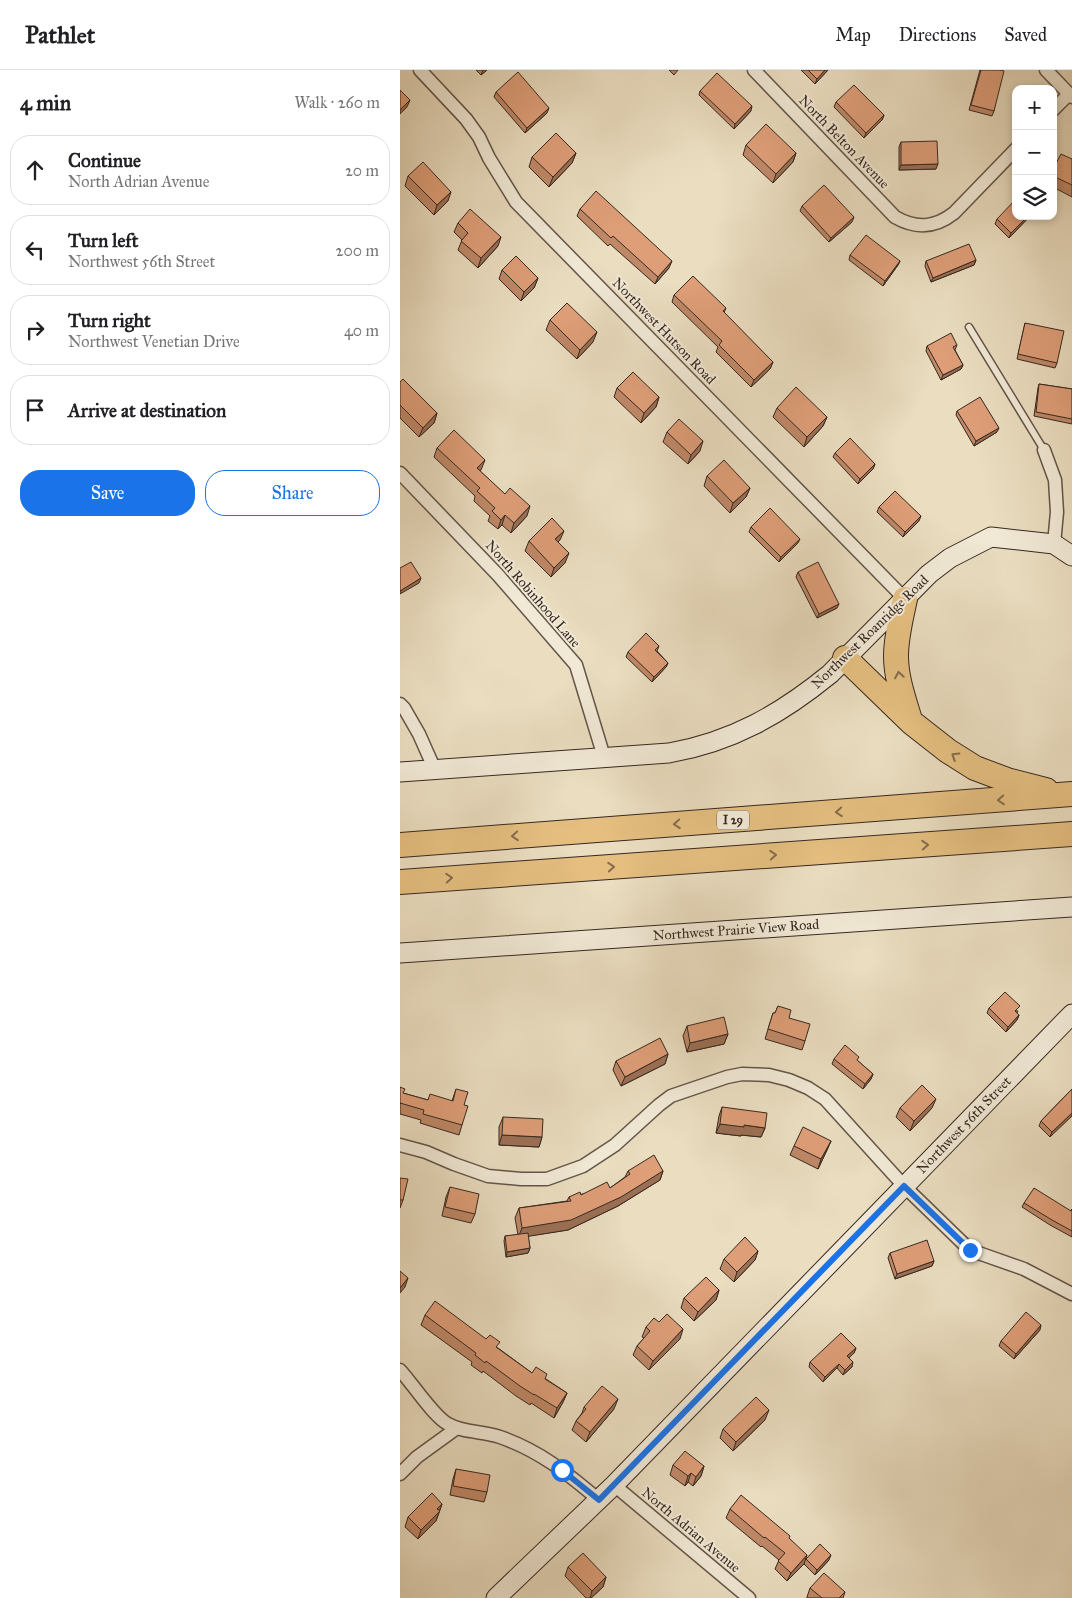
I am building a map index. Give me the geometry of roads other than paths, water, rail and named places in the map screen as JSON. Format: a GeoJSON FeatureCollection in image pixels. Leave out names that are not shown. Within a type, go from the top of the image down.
{"type":"FeatureCollection","features":[{"type":"Feature","properties":{"kind":"highway"},"geometry":{"type":"LineString","coordinates":[[905,599],[896,658],[900,687],[911,722]]}},
{"type":"Feature","properties":{"kind":"highway"},"geometry":{"type":"LineString","coordinates":[[845,658],[911,722],[948,751],[975,768],[1007,780],[1069,795]]}},
{"type":"Feature","properties":{"kind":"highway","name":"I 29"},"geometry":{"type":"LineString","coordinates":[[400,845],[1069,795]]}},
{"type":"Feature","properties":{"kind":"highway"},"geometry":{"type":"LineString","coordinates":[[400,882],[1072,834]]}},
{"type":"Feature","properties":{"kind":"street","name":"Northwest Hutson Road"},"geometry":{"type":"LineString","coordinates":[[420,70],[466,119],[479,137],[489,158],[516,202],[905,599]]}},
{"type":"Feature","properties":{"kind":"street","name":"North Belton Avenue"},"geometry":{"type":"LineString","coordinates":[[754,70],[895,217],[904,222],[919,226],[936,224],[946,220],[1012,153]]}},
{"type":"Feature","properties":{"kind":"street"},"geometry":{"type":"LineString","coordinates":[[1046,70],[1070,95],[1057,106]]}},
{"type":"Feature","properties":{"kind":"street"},"geometry":{"type":"LineString","coordinates":[[1044,450],[1055,480],[1057,512],[1054,544]]}},
{"type":"Feature","properties":{"kind":"street","name":"North Robinhood Lane"},"geometry":{"type":"LineString","coordinates":[[400,473],[498,575],[576,665],[604,758]]}},
{"type":"Feature","properties":{"kind":"street","name":"Northwest Roanridge Road"},"geometry":{"type":"LineString","coordinates":[[400,772],[604,758],[679,751],[709,744],[766,720],[792,704],[830,674],[929,574],[950,558],[991,537],[1054,544],[1072,556]]}},
{"type":"Feature","properties":{"kind":"street"},"geometry":{"type":"LineString","coordinates":[[400,704],[419,734],[435,770]]}},
{"type":"Feature","properties":{"kind":"street","name":"Northwest Prairie View Road"},"geometry":{"type":"LineString","coordinates":[[400,952],[1072,908]]}},
{"type":"Feature","properties":{"kind":"street","name":"Northwest 56th Street"},"geometry":{"type":"LineString","coordinates":[[496,1598],[614,1485],[1072,1014]]}},
{"type":"Feature","properties":{"kind":"street"},"geometry":{"type":"LineString","coordinates":[[400,1145],[426,1152],[488,1176],[547,1179],[584,1166],[615,1145],[659,1105],[672,1096],[727,1077],[742,1074],[769,1075],[789,1080],[808,1088],[825,1099],[904,1186],[970,1250],[1024,1269],[1072,1294]]}},
{"type":"Feature","properties":{"kind":"street"},"geometry":{"type":"LineString","coordinates":[[400,1370],[447,1424],[457,1428],[488,1433],[521,1445],[542,1456],[562,1470],[599,1500]]}},
{"type":"Feature","properties":{"kind":"street"},"geometry":{"type":"LineString","coordinates":[[400,1474],[417,1457],[457,1428]]}},
{"type":"Feature","properties":{"kind":"street","name":"North Adrian Avenue"},"geometry":{"type":"LineString","coordinates":[[614,1485],[749,1598]]}},
{"type":"Feature","properties":{"kind":"lane"},"geometry":{"type":"LineString","coordinates":[[969,327],[1044,450]]}}]}
